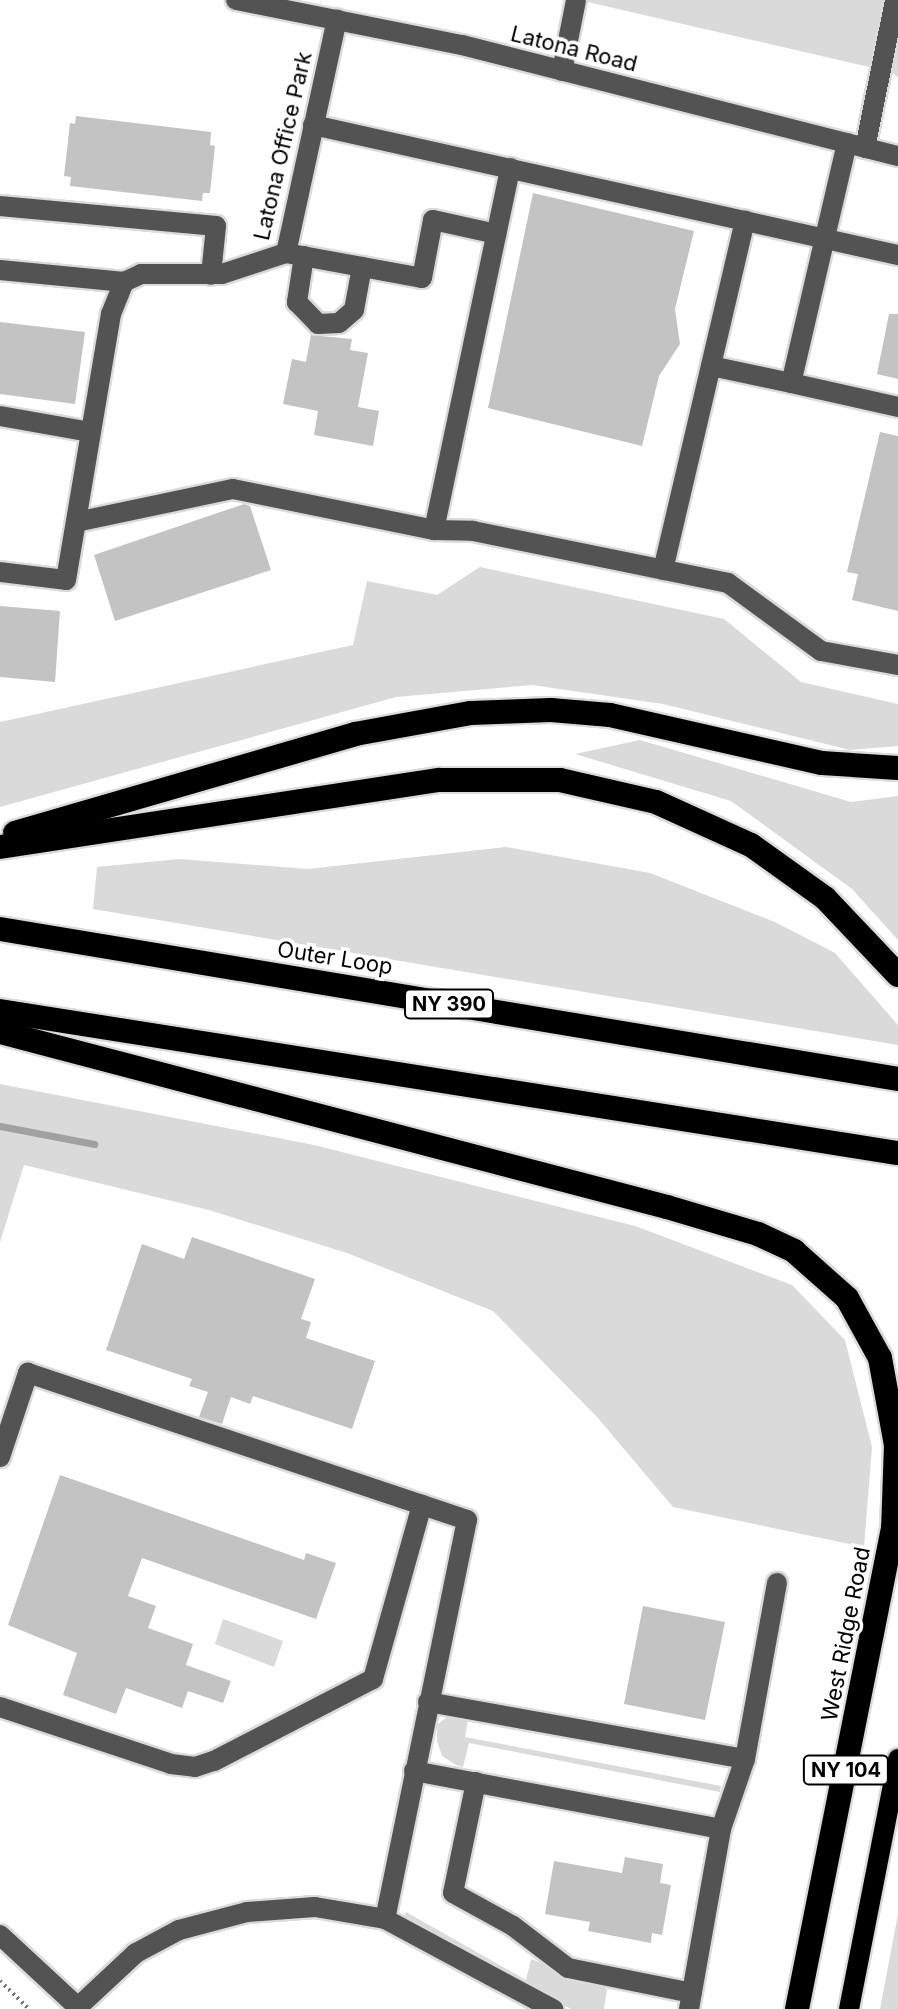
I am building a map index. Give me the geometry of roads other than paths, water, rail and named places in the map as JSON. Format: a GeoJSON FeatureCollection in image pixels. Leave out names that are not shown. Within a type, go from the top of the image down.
{"type":"FeatureCollection","features":[{"type":"Feature","properties":{"kind":"highway"},"geometry":{"type":"LineString","coordinates":[[0,836],[355,734],[482,712],[551,710],[620,717],[822,763],[898,768]]}},
{"type":"Feature","properties":{"kind":"highway"},"geometry":{"type":"LineString","coordinates":[[0,847],[439,780],[560,780],[656,802],[751,845],[825,898],[892,968]]}},
{"type":"Feature","properties":{"kind":"highway","name":"Outer Loop"},"geometry":{"type":"LineString","coordinates":[[0,929],[898,1079]]}},
{"type":"Feature","properties":{"kind":"highway"},"geometry":{"type":"LineString","coordinates":[[0,1011],[898,1153]]}},
{"type":"Feature","properties":{"kind":"highway"},"geometry":{"type":"LineString","coordinates":[[0,1032],[667,1207],[758,1234],[794,1251],[854,1306],[880,1358],[895,1425],[893,1531]]}},
{"type":"Feature","properties":{"kind":"highway","name":"West Ridge Road"},"geometry":{"type":"LineString","coordinates":[[797,2009],[898,1504]]}},
{"type":"Feature","properties":{"kind":"main road","name":"NY 104"},"geometry":{"type":"LineString","coordinates":[[849,2009],[898,1759]]}},
{"type":"Feature","properties":{"kind":"street","name":"Latona Road"},"geometry":{"type":"LineString","coordinates":[[236,0],[337,19],[562,71],[898,156]]}},
{"type":"Feature","properties":{"kind":"street"},"geometry":{"type":"LineString","coordinates":[[562,71],[576,0]]}},
{"type":"Feature","properties":{"kind":"street"},"geometry":{"type":"LineString","coordinates":[[791,383],[827,238],[895,0]]}},
{"type":"Feature","properties":{"kind":"street","name":"Latona Office Park"},"geometry":{"type":"LineString","coordinates":[[0,270],[124,282],[141,274],[211,275],[295,255],[313,125],[337,19]]}},
{"type":"Feature","properties":{"kind":"street"},"geometry":{"type":"LineString","coordinates":[[313,125],[898,255]]}},
{"type":"Feature","properties":{"kind":"street"},"geometry":{"type":"LineString","coordinates":[[434,530],[510,168]]}},
{"type":"Feature","properties":{"kind":"street"},"geometry":{"type":"LineString","coordinates":[[0,206],[216,226],[211,275]]}},
{"type":"Feature","properties":{"kind":"street"},"geometry":{"type":"LineString","coordinates":[[362,267],[354,310],[339,323],[318,324],[297,302],[295,255],[362,267],[422,278],[433,220],[496,234]]}},
{"type":"Feature","properties":{"kind":"street"},"geometry":{"type":"LineString","coordinates":[[663,570],[745,220]]}},
{"type":"Feature","properties":{"kind":"street"},"geometry":{"type":"LineString","coordinates":[[0,572],[66,580],[111,314],[124,282]]}},
{"type":"Feature","properties":{"kind":"street"},"geometry":{"type":"LineString","coordinates":[[711,366],[898,407]]}},
{"type":"Feature","properties":{"kind":"street"},"geometry":{"type":"LineString","coordinates":[[0,416],[90,432]]}},
{"type":"Feature","properties":{"kind":"street"},"geometry":{"type":"LineString","coordinates":[[76,522],[233,489],[434,530],[473,531],[728,583],[821,651],[898,665]]}},
{"type":"Feature","properties":{"kind":"street"},"geometry":{"type":"LineString","coordinates":[[0,1457],[28,1373],[467,1520],[385,1919]]}},
{"type":"Feature","properties":{"kind":"street"},"geometry":{"type":"LineString","coordinates":[[0,1707],[171,1764],[195,1767],[214,1761],[373,1679],[422,1505]]}},
{"type":"Feature","properties":{"kind":"street"},"geometry":{"type":"LineString","coordinates":[[476,1782],[453,1893],[513,1926],[568,1968],[690,2001],[721,1829],[745,1759],[777,1583]]}},
{"type":"Feature","properties":{"kind":"street"},"geometry":{"type":"LineString","coordinates":[[428,1702],[745,1759]]}},
{"type":"Feature","properties":{"kind":"street"},"geometry":{"type":"LineString","coordinates":[[414,1771],[721,1829]]}},
{"type":"Feature","properties":{"kind":"street"},"geometry":{"type":"LineString","coordinates":[[0,1935],[79,2008],[136,1953],[213,1919],[315,1907],[385,1919],[553,2009]]}},
{"type":"Feature","properties":{"kind":"waterway"},"geometry":{"type":"LineString","coordinates":[[0,1126],[94,1144]]}}]}
